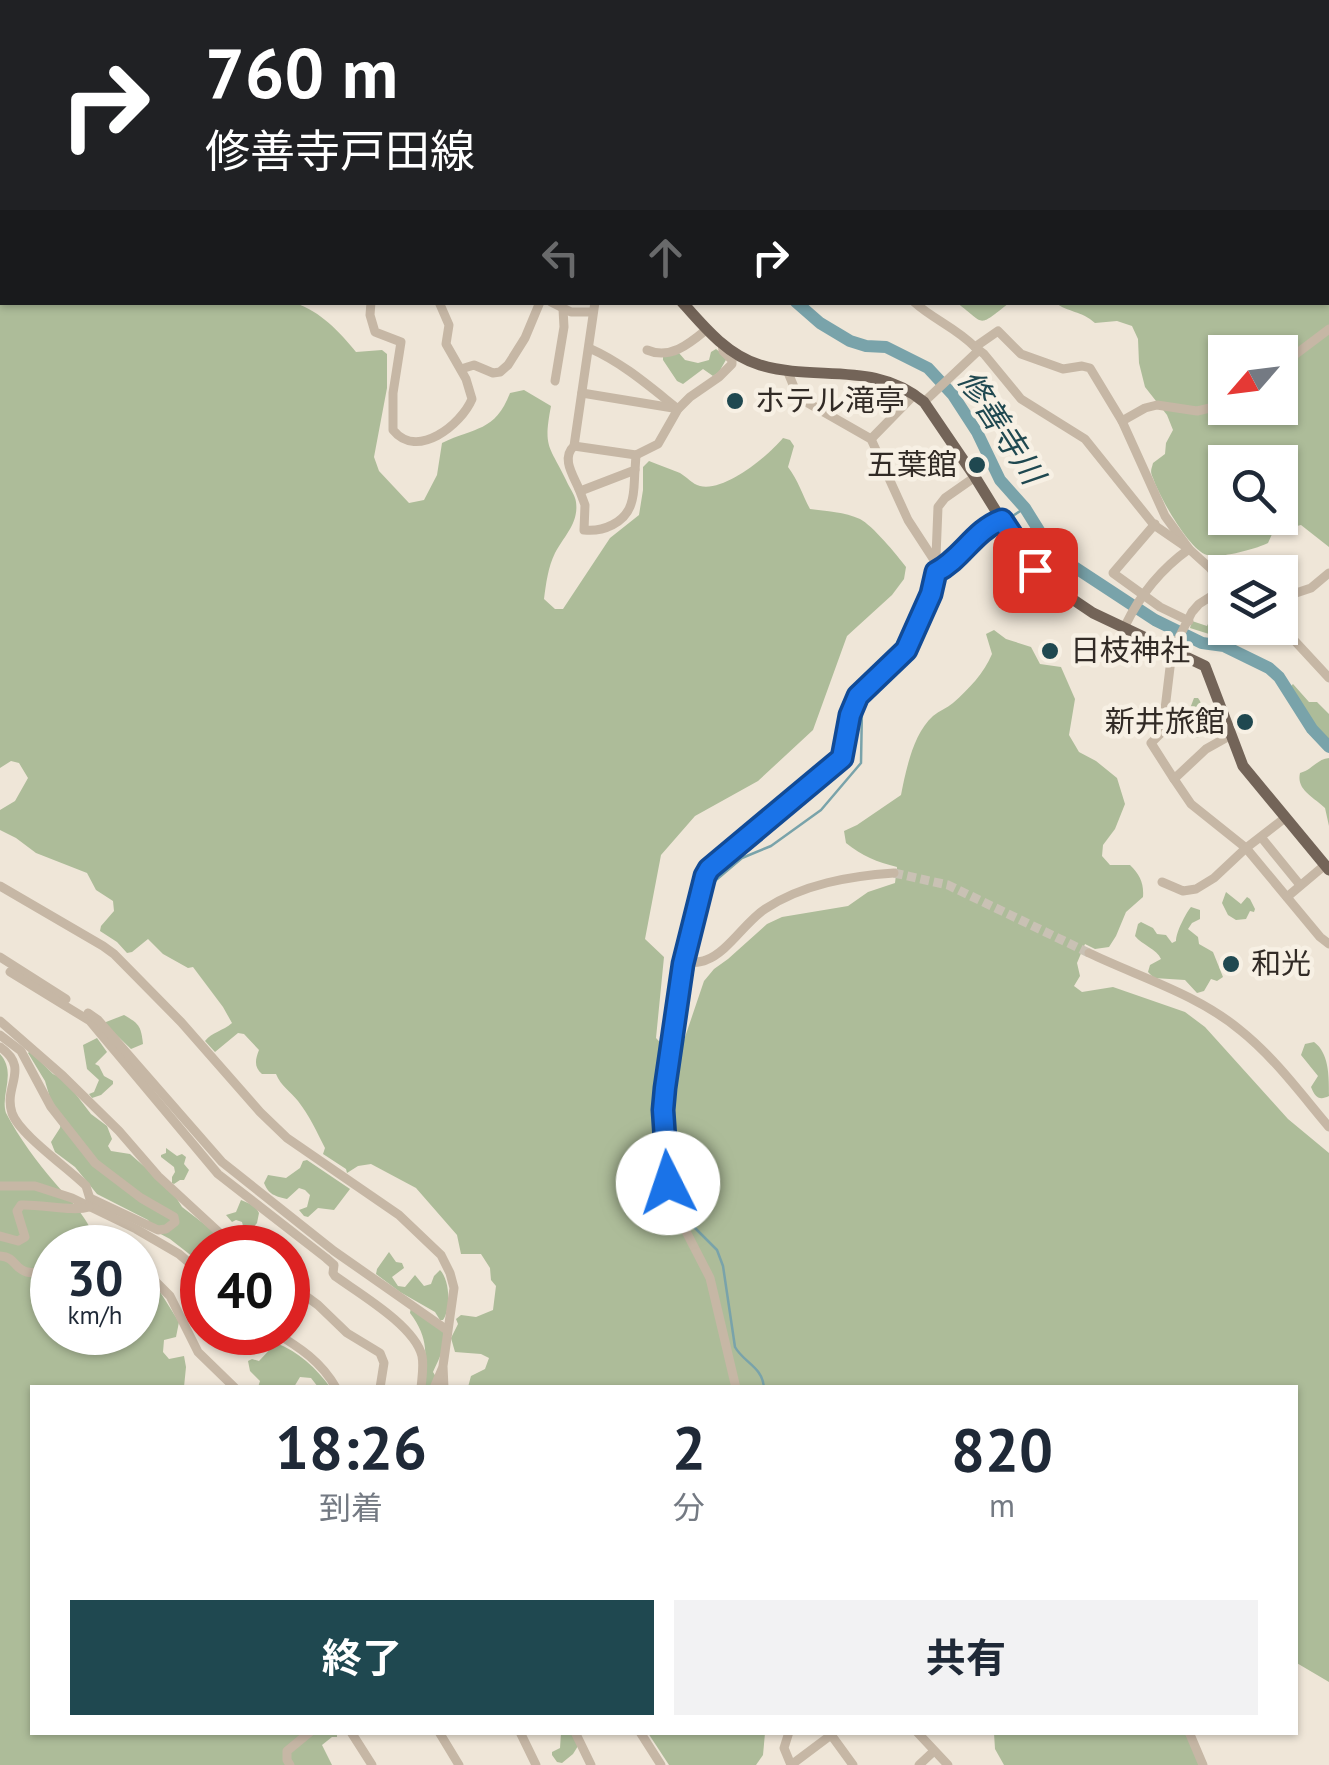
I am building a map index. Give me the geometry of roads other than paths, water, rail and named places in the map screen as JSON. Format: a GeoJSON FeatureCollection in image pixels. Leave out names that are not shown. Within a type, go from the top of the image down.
{"type":"FeatureCollection","features":[{"type":"Feature","properties":{"kind":"main road"},"geometry":{"type":"LineString","coordinates":[[685,305],[706,330],[757,364],[787,370],[860,374],[924,397],[1022,553],[1047,582],[1093,612],[1127,622],[1205,666],[1243,766],[1327,867]]}},
{"type":"Feature","properties":{"kind":"street"},"geometry":{"type":"LineString","coordinates":[[371,305],[375,332],[400,340],[392,423],[397,435],[411,441],[428,441],[465,412],[471,402],[472,394],[461,368],[446,344],[448,325],[440,305]]}},
{"type":"Feature","properties":{"kind":"street"},"geometry":{"type":"LineString","coordinates":[[461,368],[474,365],[493,373],[505,369],[526,338],[539,305]]}},
{"type":"Feature","properties":{"kind":"street"},"geometry":{"type":"LineString","coordinates":[[556,305],[571,312],[594,307],[574,446],[566,458],[585,505],[584,530],[606,528],[629,510],[634,496],[636,455]]}},
{"type":"Feature","properties":{"kind":"street"},"geometry":{"type":"LineString","coordinates":[[918,305],[960,332],[1021,399],[1085,439],[1154,525],[1208,566]]}},
{"type":"Feature","properties":{"kind":"street"},"geometry":{"type":"LineString","coordinates":[[555,382],[563,309]]}},
{"type":"Feature","properties":{"kind":"street"},"geometry":{"type":"LineString","coordinates":[[1298,352],[1329,329]]}},
{"type":"Feature","properties":{"kind":"street"},"geometry":{"type":"LineString","coordinates":[[647,350],[655,354],[678,350],[706,330]]}},
{"type":"Feature","properties":{"kind":"street"},"geometry":{"type":"LineString","coordinates":[[871,440],[956,372],[998,331],[1022,354],[1058,368],[1087,366],[1122,421],[1165,516],[1189,549]]}},
{"type":"Feature","properties":{"kind":"street"},"geometry":{"type":"LineString","coordinates":[[574,446],[636,455],[658,444],[678,409],[732,364],[722,343]]}},
{"type":"Feature","properties":{"kind":"street"},"geometry":{"type":"LineString","coordinates":[[588,348],[628,369],[678,409]]}},
{"type":"Feature","properties":{"kind":"street"},"geometry":{"type":"LineString","coordinates":[[787,370],[808,403],[871,440],[908,520],[937,569]]}},
{"type":"Feature","properties":{"kind":"street"},"geometry":{"type":"LineString","coordinates":[[582,393],[678,409]]}},
{"type":"Feature","properties":{"kind":"street"},"geometry":{"type":"LineString","coordinates":[[1122,421],[1157,404],[1196,411],[1208,408]]}},
{"type":"Feature","properties":{"kind":"street"},"geometry":{"type":"LineString","coordinates":[[579,489],[587,490],[635,470]]}},
{"type":"Feature","properties":{"kind":"street"},"geometry":{"type":"LineString","coordinates":[[735,1385],[710,1278],[676,1210],[668,1183],[664,1099],[683,964],[699,896],[709,869],[842,758],[853,705],[906,650],[931,594],[937,569],[938,507],[975,477]]}},
{"type":"Feature","properties":{"kind":"street"},"geometry":{"type":"LineString","coordinates":[[1165,516],[1113,574],[1139,599],[1160,607],[1186,625]]}},
{"type":"Feature","properties":{"kind":"street"},"geometry":{"type":"LineString","coordinates":[[937,569],[954,560],[989,526],[1002,520]]}},
{"type":"Feature","properties":{"kind":"street"},"geometry":{"type":"LineString","coordinates":[[1127,622],[1139,599],[1171,562],[1189,549]]}},
{"type":"Feature","properties":{"kind":"street"},"geometry":{"type":"LineString","coordinates":[[1298,593],[1311,588],[1329,573]]}},
{"type":"Feature","properties":{"kind":"street"},"geometry":{"type":"LineString","coordinates":[[1208,599],[1199,604],[1174,647],[1165,709],[1158,716],[1160,733],[1151,743],[1191,804],[1246,848],[1286,897],[1326,937]]}},
{"type":"Feature","properties":{"kind":"street"},"geometry":{"type":"LineString","coordinates":[[1298,645],[1329,678]]}},
{"type":"Feature","properties":{"kind":"street"},"geometry":{"type":"LineString","coordinates":[[1174,779],[1206,749],[1231,735]]}},
{"type":"Feature","properties":{"kind":"street"},"geometry":{"type":"LineString","coordinates":[[1162,882],[1183,891],[1196,889],[1285,818]]}},
{"type":"Feature","properties":{"kind":"street"},"geometry":{"type":"LineString","coordinates":[[1261,837],[1300,885]]}},
{"type":"Feature","properties":{"kind":"street"},"geometry":{"type":"LineString","coordinates":[[1286,897],[1327,867]]}},
{"type":"Feature","properties":{"kind":"street"},"geometry":{"type":"LineString","coordinates":[[683,964],[702,962],[718,954],[745,925],[779,901],[850,877],[894,873]]}},
{"type":"Feature","properties":{"kind":"street"},"geometry":{"type":"LineString","coordinates":[[0,886],[114,954],[287,1138],[399,1215],[440,1256],[453,1280],[444,1385]]}},
{"type":"Feature","properties":{"kind":"street"},"geometry":{"type":"LineString","coordinates":[[1089,953],[1195,1000],[1239,1028],[1329,1127]]}},
{"type":"Feature","properties":{"kind":"street"},"geometry":{"type":"LineString","coordinates":[[0,958],[92,1020],[222,1162],[334,1250],[447,1330]]}},
{"type":"Feature","properties":{"kind":"street"},"geometry":{"type":"LineString","coordinates":[[10,972],[92,1020],[218,1174],[326,1258],[334,1266],[336,1276],[413,1338],[422,1355],[421,1385]]}},
{"type":"Feature","properties":{"kind":"street"},"geometry":{"type":"LineString","coordinates":[[0,1022],[63,1076],[158,1176],[211,1225]]}},
{"type":"Feature","properties":{"kind":"street"},"geometry":{"type":"LineString","coordinates":[[0,1035],[21,1051],[51,1106],[95,1163],[141,1198],[170,1214],[175,1222],[158,1230],[52,1190],[19,1184],[0,1186]]}},
{"type":"Feature","properties":{"kind":"street"},"geometry":{"type":"LineString","coordinates":[[0,1047],[15,1064],[10,1101],[16,1121],[86,1186],[89,1202],[180,1257]]}},
{"type":"Feature","properties":{"kind":"street"},"geometry":{"type":"LineString","coordinates":[[0,1236],[18,1241],[25,1237],[17,1211],[22,1205],[80,1210],[89,1202]]}},
{"type":"Feature","properties":{"kind":"street"},"geometry":{"type":"LineString","coordinates":[[0,1256],[7,1256],[30,1272]]}},
{"type":"Feature","properties":{"kind":"street"},"geometry":{"type":"LineString","coordinates":[[160,1286],[170,1296],[194,1346],[231,1385]]}},
{"type":"Feature","properties":{"kind":"street"},"geometry":{"type":"LineString","coordinates":[[310,1298],[347,1333],[380,1353],[384,1363],[380,1385]]}},
{"type":"Feature","properties":{"kind":"street"},"geometry":{"type":"LineString","coordinates":[[309,1355],[329,1374],[334,1385]]}},
{"type":"Feature","properties":{"kind":"street"},"geometry":{"type":"LineString","coordinates":[[435,1385],[444,1366]]}},
{"type":"Feature","properties":{"kind":"street"},"geometry":{"type":"LineString","coordinates":[[214,1385],[222,1377]]}},
{"type":"Feature","properties":{"kind":"street"},"geometry":{"type":"LineString","coordinates":[[290,1765],[287,1752],[307,1735]]}},
{"type":"Feature","properties":{"kind":"street"},"geometry":{"type":"LineString","coordinates":[[352,1735],[372,1765]]}},
{"type":"Feature","properties":{"kind":"street"},"geometry":{"type":"LineString","coordinates":[[440,1735],[459,1765]]}},
{"type":"Feature","properties":{"kind":"street"},"geometry":{"type":"LineString","coordinates":[[521,1735],[536,1765]]}},
{"type":"Feature","properties":{"kind":"street"},"geometry":{"type":"LineString","coordinates":[[576,1735],[591,1765]]}},
{"type":"Feature","properties":{"kind":"street"},"geometry":{"type":"LineString","coordinates":[[642,1735],[661,1765]]}},
{"type":"Feature","properties":{"kind":"street"},"geometry":{"type":"LineString","coordinates":[[788,1735],[784,1748],[791,1765],[829,1735]]}},
{"type":"Feature","properties":{"kind":"street"},"geometry":{"type":"LineString","coordinates":[[831,1735],[853,1765]]}},
{"type":"Feature","properties":{"kind":"street"},"geometry":{"type":"LineString","coordinates":[[920,1735],[948,1765]]}},
{"type":"Feature","properties":{"kind":"street"},"geometry":{"type":"LineString","coordinates":[[1190,1735],[1203,1765]]}},
{"type":"Feature","properties":{"kind":"street"},"geometry":{"type":"LineString","coordinates":[[919,1765],[934,1751]]}},
{"type":"Feature","properties":{"kind":"waterway","name":"修善寺川"},"geometry":{"type":"LineString","coordinates":[[799,305],[850,341],[886,347],[928,368],[953,395],[977,432],[1000,480],[1025,508],[1053,553],[1155,620],[1269,668],[1329,747]]}},
{"type":"Feature","properties":{"kind":"waterway"},"geometry":{"type":"LineString","coordinates":[[1008,519],[1025,508]]}},
{"type":"Feature","properties":{"kind":"waterway"},"geometry":{"type":"LineString","coordinates":[[955,564],[978,542]]}},
{"type":"Feature","properties":{"kind":"waterway"},"geometry":{"type":"LineString","coordinates":[[695,957],[708,892],[716,880],[742,858],[771,846],[821,810],[861,763],[862,706],[908,658],[949,569]]}},
{"type":"Feature","properties":{"kind":"waterway"},"geometry":{"type":"LineString","coordinates":[[694,965],[670,1088],[677,1142],[677,1187],[684,1211],[717,1250],[735,1347],[757,1370],[764,1385]]}},
{"type":"Feature","properties":{"kind":"tunnel"},"geometry":{"type":"LineString","coordinates":[[894,873],[948,885],[1089,953]]}},
{"type":"Feature","properties":{"kind":"place","name":"ホテル滝亭"},"geometry":{"type":"Point","coordinates":[735,401]}},
{"type":"Feature","properties":{"kind":"place","name":"五葉館"},"geometry":{"type":"Point","coordinates":[977,465]}},
{"type":"Feature","properties":{"kind":"place","name":"日枝神社"},"geometry":{"type":"Point","coordinates":[1050,651]}},
{"type":"Feature","properties":{"kind":"place","name":"新井旅館"},"geometry":{"type":"Point","coordinates":[1245,722]}},
{"type":"Feature","properties":{"kind":"place","name":"和光"},"geometry":{"type":"Point","coordinates":[1231,964]}}]}
